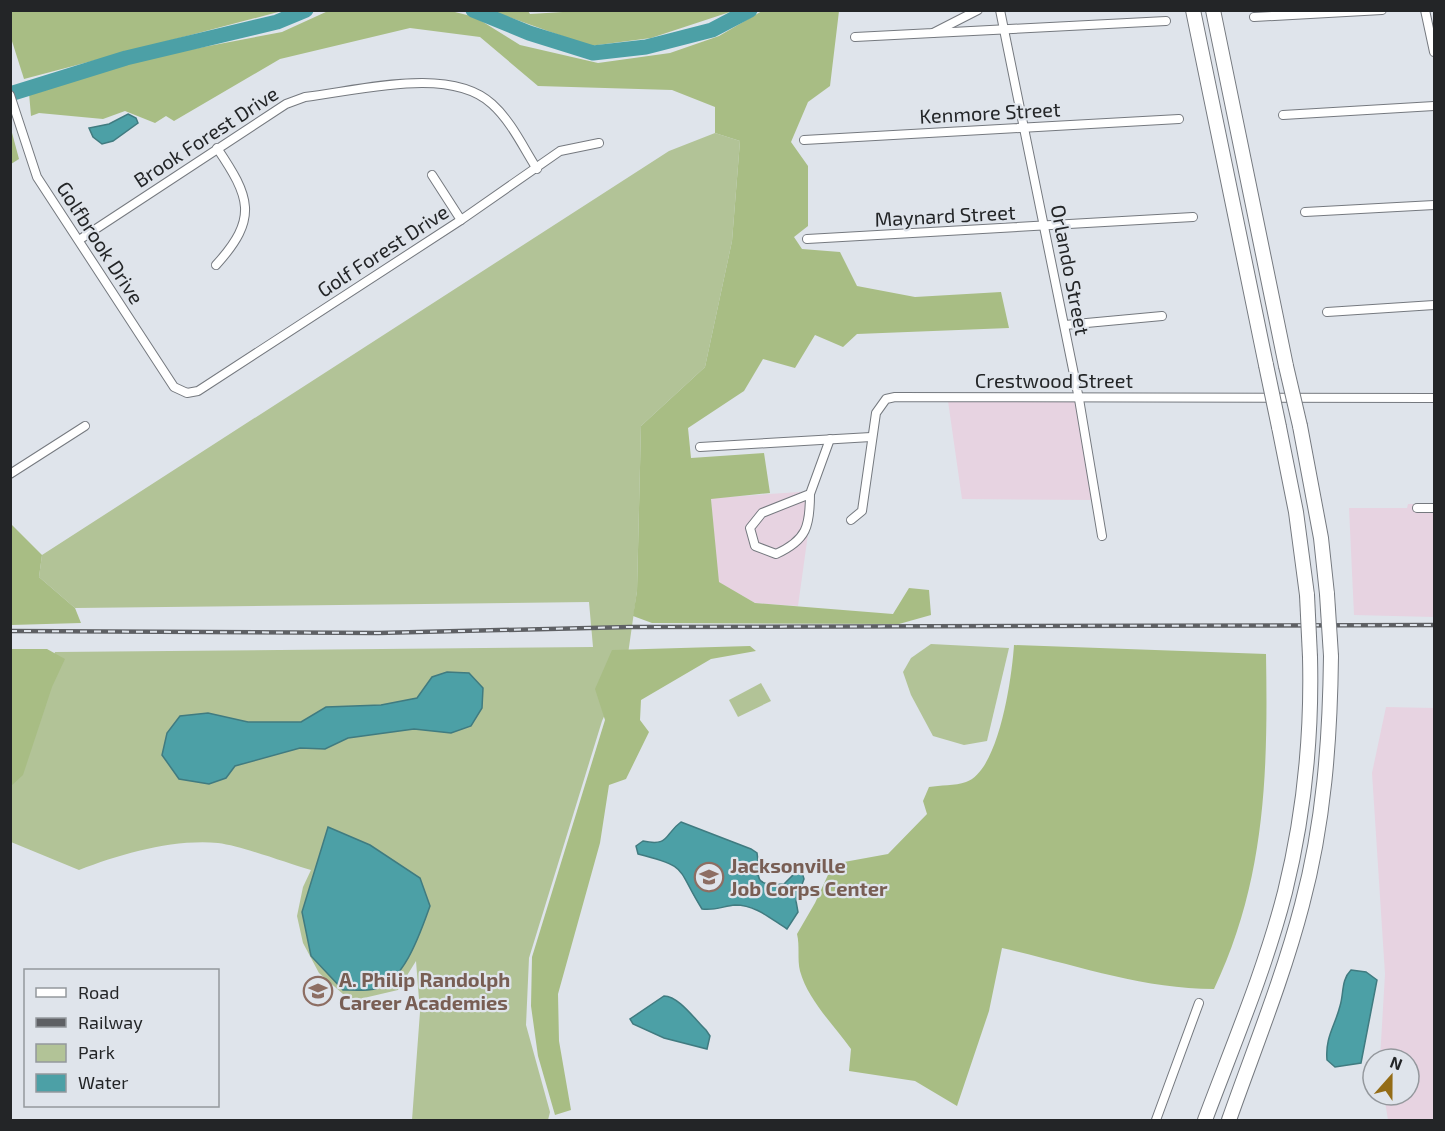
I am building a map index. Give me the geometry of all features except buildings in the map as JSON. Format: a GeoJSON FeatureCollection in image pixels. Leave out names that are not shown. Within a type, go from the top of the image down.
{"type":"FeatureCollection","features":[{"type":"Feature","properties":{"kind":"highway"},"geometry":{"type":"LineString","coordinates":[[1193,10],[1296,512],[1307,595],[1310,657],[1306,773],[1291,864],[1267,953],[1205,1120]]}},
{"type":"Feature","properties":{"kind":"highway"},"geometry":{"type":"LineString","coordinates":[[1213,10],[1300,426],[1321,538],[1331,656],[1325,784],[1309,875],[1285,963],[1228,1120]]}},
{"type":"Feature","properties":{"kind":"street"},"geometry":{"type":"LineString","coordinates":[[933,33],[978,10]]}},
{"type":"Feature","properties":{"kind":"street","name":"Orlando Street"},"geometry":{"type":"LineString","coordinates":[[1000,10],[1065,325],[1102,536]]}},
{"type":"Feature","properties":{"kind":"street"},"geometry":{"type":"LineString","coordinates":[[1254,16],[1382,10]]}},
{"type":"Feature","properties":{"kind":"street"},"geometry":{"type":"LineString","coordinates":[[1425,10],[1434,52]]}},
{"type":"Feature","properties":{"kind":"street"},"geometry":{"type":"LineString","coordinates":[[855,37],[1166,21]]}},
{"type":"Feature","properties":{"kind":"street","name":"Brook Forest Drive"},"geometry":{"type":"LineString","coordinates":[[79,240],[286,104],[305,97],[444,82],[468,88],[493,105],[504,117],[537,169]]}},
{"type":"Feature","properties":{"kind":"street","name":"Golfbrook Drive"},"geometry":{"type":"LineString","coordinates":[[12,98],[37,177],[174,387],[187,393]]}},
{"type":"Feature","properties":{"kind":"street"},"geometry":{"type":"LineString","coordinates":[[1283,114],[1434,106]]}},
{"type":"Feature","properties":{"kind":"street","name":"Kenmore Street"},"geometry":{"type":"LineString","coordinates":[[804,140],[1179,119]]}},
{"type":"Feature","properties":{"kind":"street","name":"Golf Forest Drive"},"geometry":{"type":"LineString","coordinates":[[187,393],[198,391],[461,220],[560,152],[599,143]]}},
{"type":"Feature","properties":{"kind":"street"},"geometry":{"type":"LineString","coordinates":[[216,265],[236,243],[245,216],[241,186],[217,148]]}},
{"type":"Feature","properties":{"kind":"street"},"geometry":{"type":"LineString","coordinates":[[432,175],[461,220]]}},
{"type":"Feature","properties":{"kind":"street"},"geometry":{"type":"LineString","coordinates":[[1305,212],[1434,205]]}},
{"type":"Feature","properties":{"kind":"street","name":"Maynard Street"},"geometry":{"type":"LineString","coordinates":[[807,239],[1193,218]]}},
{"type":"Feature","properties":{"kind":"street"},"geometry":{"type":"LineString","coordinates":[[1327,312],[1434,305]]}},
{"type":"Feature","properties":{"kind":"street"},"geometry":{"type":"LineString","coordinates":[[1065,325],[1162,316]]}},
{"type":"Feature","properties":{"kind":"street","name":"Crestwood Street"},"geometry":{"type":"LineString","coordinates":[[851,520],[862,511],[871,437],[880,405],[886,399],[896,397],[1434,398]]}},
{"type":"Feature","properties":{"kind":"street"},"geometry":{"type":"LineString","coordinates":[[10,474],[85,426]]}},
{"type":"Feature","properties":{"kind":"street"},"geometry":{"type":"LineString","coordinates":[[700,447],[871,437]]}},
{"type":"Feature","properties":{"kind":"street"},"geometry":{"type":"LineString","coordinates":[[810,494],[762,513],[750,528],[755,546],[776,554],[794,546],[807,528],[810,494],[830,439]]}},
{"type":"Feature","properties":{"kind":"street"},"geometry":{"type":"LineString","coordinates":[[1417,508],[1434,508]]}},
{"type":"Feature","properties":{"kind":"street"},"geometry":{"type":"LineString","coordinates":[[1156,1120],[1199,1003]]}},
{"type":"Feature","properties":{"kind":"shaded area"},"geometry":{"type":"Polygon","coordinates":[[[948,401],[1083,402],[1098,500],[962,499],[948,401]]]}},
{"type":"Feature","properties":{"kind":"shaded area"},"geometry":{"type":"Polygon","coordinates":[[[814,491],[798,606],[755,603],[718,582],[711,498],[814,491]]]}},
{"type":"Feature","properties":{"kind":"shaded area"},"geometry":{"type":"Polygon","coordinates":[[[1408,504],[1434,504],[1434,617],[1354,615],[1349,508],[1407,508],[1408,504]]]}},
{"type":"Feature","properties":{"kind":"shaded area"},"geometry":{"type":"Polygon","coordinates":[[[1386,707],[1434,708],[1434,1120],[1388,1120],[1386,1107],[1421,1107],[1421,1047],[1381,1047],[1385,974],[1372,773],[1386,707]]]}},
{"type":"Feature","properties":{"kind":"green space"},"geometry":{"type":"Polygon","coordinates":[[[10,11],[282,11],[24,79],[11,38],[10,11]]]}},
{"type":"Feature","properties":{"kind":"green space"},"geometry":{"type":"Polygon","coordinates":[[[328,11],[451,11],[475,17],[520,45],[598,63],[670,53],[719,36],[762,11],[839,11],[830,86],[808,102],[791,142],[808,166],[808,226],[794,237],[802,249],[840,252],[857,286],[915,297],[1001,292],[1009,328],[857,334],[843,347],[815,335],[795,368],[763,359],[744,391],[688,428],[691,458],[764,453],[770,493],[711,499],[719,582],[755,603],[893,614],[909,588],[929,590],[931,615],[899,624],[652,623],[633,616],[637,591],[641,426],[705,367],[732,241],[740,141],[715,133],[715,107],[672,90],[538,86],[480,37],[410,28],[280,59],[174,121],[166,116],[155,123],[125,111],[103,119],[39,113],[31,116],[29,93],[125,62],[282,32],[328,11]]]}},
{"type":"Feature","properties":{"kind":"green space"},"geometry":{"type":"Polygon","coordinates":[[[492,11],[528,11],[530,14],[579,11],[733,11],[651,38],[590,46],[492,11]]]}},
{"type":"Feature","properties":{"kind":"green space"},"geometry":{"type":"Polygon","coordinates":[[[11,129],[19,159],[10,164],[11,129]]]}},
{"type":"Feature","properties":{"kind":"green space"},"geometry":{"type":"Polygon","coordinates":[[[715,133],[740,141],[732,241],[705,367],[641,426],[637,591],[626,668],[602,721],[529,958],[526,1025],[550,1112],[548,1120],[412,1120],[420,1012],[416,961],[398,990],[351,1001],[319,973],[303,943],[297,916],[303,887],[311,870],[239,848],[201,842],[147,849],[79,870],[11,842],[11,784],[55,652],[593,647],[589,602],[75,608],[39,577],[42,555],[669,151],[715,133]]]}},
{"type":"Feature","properties":{"kind":"green space"},"geometry":{"type":"Polygon","coordinates":[[[11,524],[42,555],[39,577],[75,608],[81,623],[11,625],[11,524]]]}},
{"type":"Feature","properties":{"kind":"green space"},"geometry":{"type":"Polygon","coordinates":[[[931,644],[1009,648],[987,741],[964,745],[933,736],[911,695],[903,672],[911,658],[931,644]]]}},
{"type":"Feature","properties":{"kind":"green space"},"geometry":{"type":"Polygon","coordinates":[[[1014,645],[1266,654],[1266,740],[1260,824],[1254,866],[1244,907],[1231,948],[1214,989],[1160,985],[1107,975],[1002,948],[989,1011],[957,1106],[915,1081],[849,1071],[851,1049],[815,1002],[804,982],[799,966],[797,934],[815,903],[833,864],[888,854],[927,814],[923,801],[929,787],[966,782],[977,774],[987,760],[1002,721],[1014,645]]]}},
{"type":"Feature","properties":{"kind":"green space"},"geometry":{"type":"Polygon","coordinates":[[[750,646],[756,651],[711,659],[641,700],[640,720],[649,732],[626,779],[609,785],[600,843],[558,994],[559,1041],[571,1110],[555,1115],[538,1056],[531,1006],[532,957],[605,720],[595,689],[612,650],[750,646]]]}},
{"type":"Feature","properties":{"kind":"green space"},"geometry":{"type":"Polygon","coordinates":[[[11,649],[47,649],[65,659],[52,687],[23,775],[11,786],[11,649]]]}},
{"type":"Feature","properties":{"kind":"green space"},"geometry":{"type":"Polygon","coordinates":[[[761,683],[771,701],[738,717],[729,700],[761,683]]]}},
{"type":"Feature","properties":{"kind":"water"},"geometry":{"type":"Polygon","coordinates":[[[128,114],[136,118],[138,123],[113,141],[102,144],[93,137],[89,128],[109,124],[128,114]]]}},
{"type":"Feature","properties":{"kind":"water"},"geometry":{"type":"Polygon","coordinates":[[[447,672],[469,673],[483,688],[482,708],[471,726],[451,733],[414,729],[348,738],[325,749],[300,748],[235,766],[226,778],[209,784],[179,779],[162,755],[167,733],[180,716],[208,713],[248,722],[301,722],[326,707],[381,705],[417,698],[432,677],[447,672]]]}},
{"type":"Feature","properties":{"kind":"water"},"geometry":{"type":"Polygon","coordinates":[[[681,822],[757,853],[758,877],[765,883],[784,884],[798,870],[802,872],[804,879],[796,901],[798,912],[787,929],[750,907],[735,905],[702,909],[680,871],[666,862],[638,854],[636,846],[643,841],[662,841],[681,822]]]}},
{"type":"Feature","properties":{"kind":"water"},"geometry":{"type":"Polygon","coordinates":[[[328,827],[370,845],[420,878],[430,906],[403,967],[385,985],[375,989],[343,990],[311,956],[302,912],[328,827]]]}},
{"type":"Feature","properties":{"kind":"water"},"geometry":{"type":"Polygon","coordinates":[[[1351,970],[1366,972],[1377,980],[1364,1047],[1361,1047],[1361,1063],[1335,1067],[1327,1060],[1327,1045],[1351,970]]]}},
{"type":"Feature","properties":{"kind":"water"},"geometry":{"type":"Polygon","coordinates":[[[664,996],[681,1004],[706,1030],[710,1036],[707,1049],[664,1038],[633,1024],[630,1019],[664,996]]]}},
{"type":"Feature","properties":{"kind":"waterway"},"geometry":{"type":"LineString","coordinates":[[10,94],[126,58],[277,22],[306,10]]}},
{"type":"Feature","properties":{"kind":"waterway"},"geometry":{"type":"LineString","coordinates":[[473,10],[529,33],[593,53],[646,47],[712,30],[750,10]]}},
{"type":"Feature","properties":{"kind":"railway"},"geometry":{"type":"LineString","coordinates":[[10,631],[378,633],[630,627],[1434,625]]}},
{"type":"Feature","properties":{"kind":"place","name":"Jacksonville Job Corps Center"},"geometry":{"type":"Point","coordinates":[709,877]}},
{"type":"Feature","properties":{"kind":"place","name":"A. Philip Randolph Career Academies"},"geometry":{"type":"Point","coordinates":[318,991]}}]}
